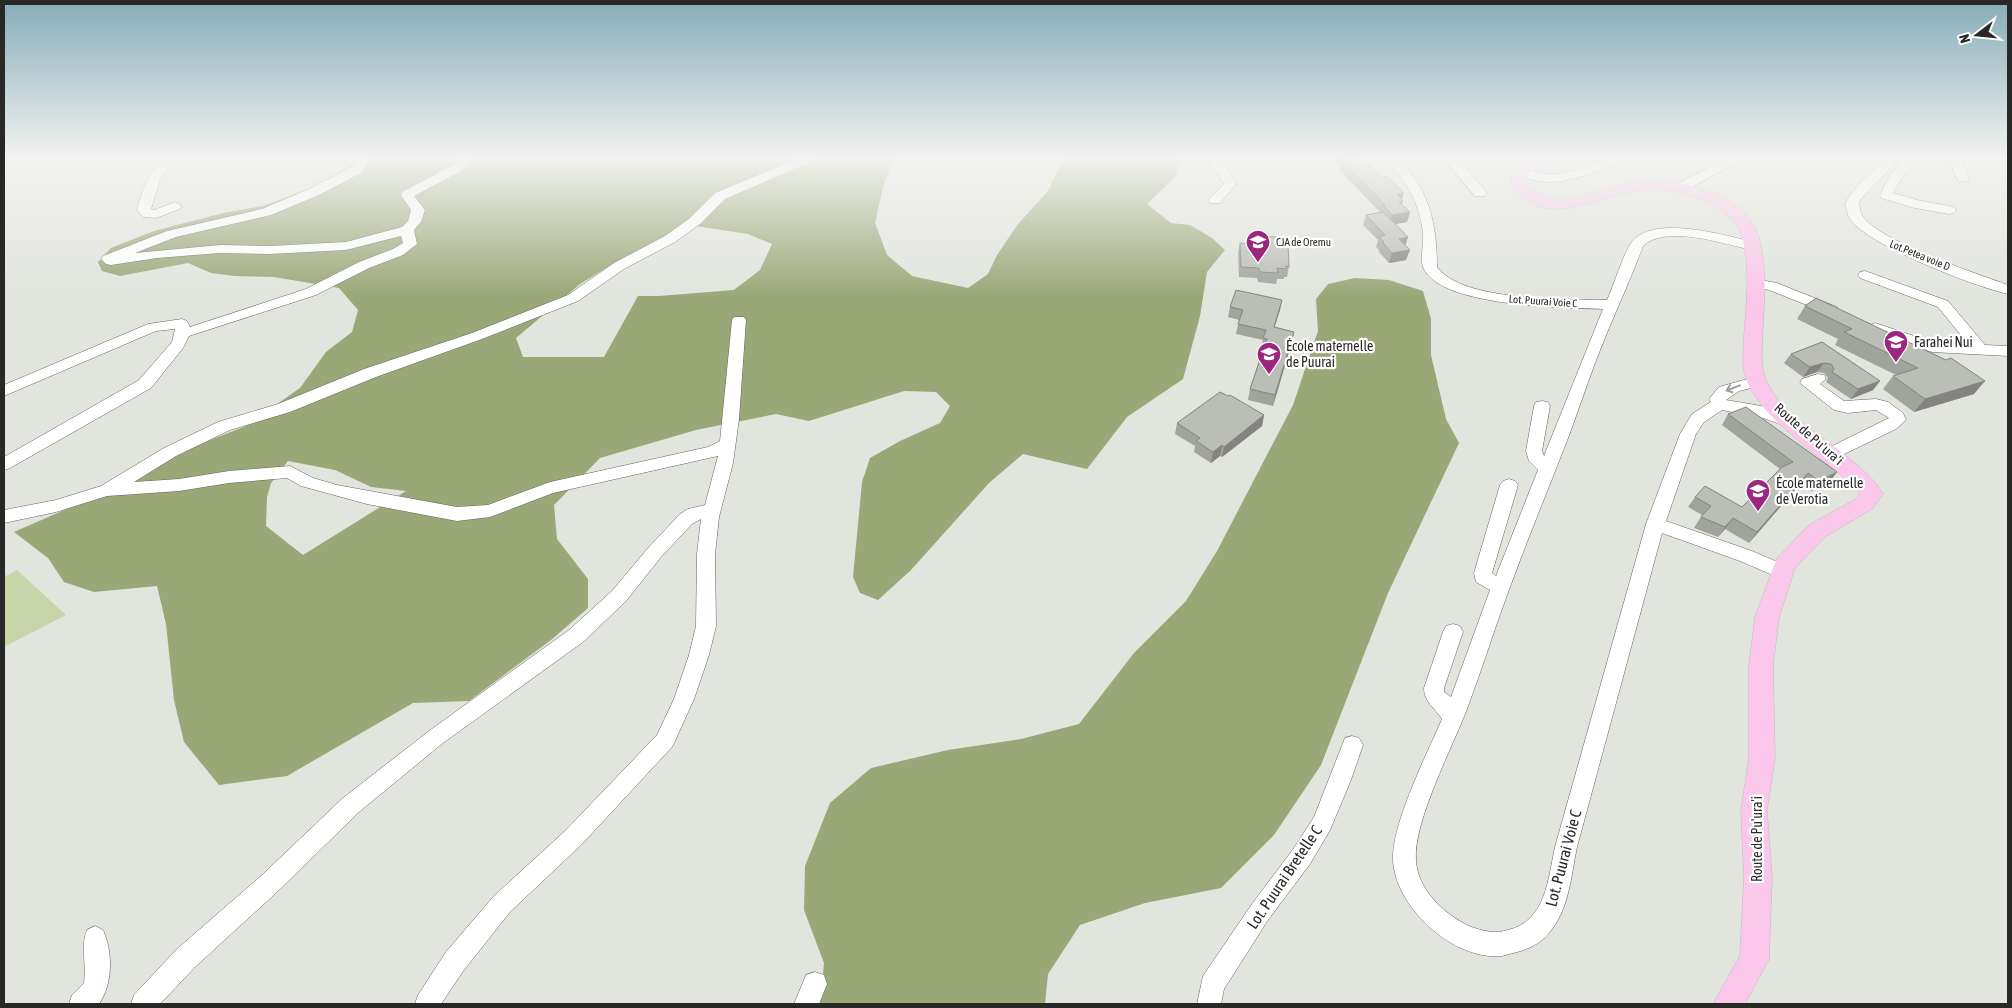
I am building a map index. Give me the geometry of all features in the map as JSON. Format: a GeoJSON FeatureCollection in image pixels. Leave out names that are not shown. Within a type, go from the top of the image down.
{"type":"FeatureCollection","features":[{"type":"Feature","properties":{"kind":"main road","name":"Route de Pu'ura'i"},"geometry":{"type":"LineString","coordinates":[[1544,203],[1558,205],[1568,203]]}},
{"type":"Feature","properties":{"kind":"main road","name":"Route de Pu'ura'i"},"geometry":{"type":"LineString","coordinates":[[1720,203],[1736,214],[1747,228],[1752,246],[1755,283],[1752,368],[1763,392],[1789,420],[1860,479],[1872,494],[1864,504],[1817,531],[1785,564],[1767,617],[1762,665],[1762,758],[1754,810],[1758,878],[1754,959],[1728,1004]]}},
{"type":"Feature","properties":{"kind":"street"},"geometry":{"type":"LineString","coordinates":[[146,203],[144,210],[148,214],[156,214],[175,206]]}},
{"type":"Feature","properties":{"kind":"street"},"geometry":{"type":"LineString","coordinates":[[288,203],[266,212],[172,234],[108,259],[111,261],[158,254],[220,249],[270,250],[346,246],[407,230],[414,222],[418,210],[413,203]]}},
{"type":"Feature","properties":{"kind":"street"},"geometry":{"type":"LineString","coordinates":[[107,490],[170,452],[224,426],[284,408],[370,373],[477,336],[573,298],[619,266],[670,239],[695,221],[713,203]]}},
{"type":"Feature","properties":{"kind":"street","name":"Lot. Puurai Voie C"},"geometry":{"type":"LineString","coordinates":[[1423,203],[1429,218],[1430,268],[1432,274],[1437,277],[1471,291],[1525,302],[1610,305]]}},
{"type":"Feature","properties":{"kind":"street","name":"Lot.Petea voie D"},"geometry":{"type":"LineString","coordinates":[[1853,203],[1852,212],[1859,223],[1892,244],[2008,290]]}},
{"type":"Feature","properties":{"kind":"street"},"geometry":{"type":"LineString","coordinates":[[1913,203],[1949,210]]}},
{"type":"Feature","properties":{"kind":"street"},"geometry":{"type":"LineString","coordinates":[[184,333],[311,292],[364,265],[404,248],[410,244],[407,230]]}},
{"type":"Feature","properties":{"kind":"street","name":"Lot. Puurai Voie C"},"geometry":{"type":"LineString","coordinates":[[1752,246],[1671,232],[1651,234],[1640,240],[1621,285],[1610,305],[1500,587],[1453,719],[1405,842],[1406,876],[1425,907],[1444,924],[1462,936],[1481,942],[1502,944],[1524,938],[1540,926],[1548,915],[1555,899],[1566,847],[1655,524],[1688,434],[1698,418],[1720,404],[1717,399],[1725,391],[1758,381]]}},
{"type":"Feature","properties":{"kind":"street"},"geometry":{"type":"LineString","coordinates":[[1865,275],[1943,304],[1981,350]]}},
{"type":"Feature","properties":{"kind":"street"},"geometry":{"type":"LineString","coordinates":[[1982,279],[2008,282]]}},
{"type":"Feature","properties":{"kind":"street"},"geometry":{"type":"LineString","coordinates":[[1755,283],[1772,286],[1846,316]]}},
{"type":"Feature","properties":{"kind":"street"},"geometry":{"type":"LineString","coordinates":[[427,1004],[455,961],[502,904],[574,837],[665,741],[684,699],[699,655],[706,626],[706,554],[712,509],[725,464],[740,320]]}},
{"type":"Feature","properties":{"kind":"street"},"geometry":{"type":"LineString","coordinates":[[1863,323],[1932,347],[2008,351]]}},
{"type":"Feature","properties":{"kind":"street"},"geometry":{"type":"LineString","coordinates":[[4,391],[153,328],[182,324],[184,333],[177,348],[163,360],[152,379],[4,464]]}},
{"type":"Feature","properties":{"kind":"street"},"geometry":{"type":"LineString","coordinates":[[1818,379],[1808,383],[1840,406],[1846,408],[1870,404],[1886,408],[1898,417],[1898,420],[1890,425],[1830,454]]}},
{"type":"Feature","properties":{"kind":"street"},"geometry":{"type":"LineString","coordinates":[[1720,404],[1766,413],[1789,420]]}},
{"type":"Feature","properties":{"kind":"street"},"geometry":{"type":"LineString","coordinates":[[1542,406],[1534,451],[1535,456],[1547,469]]}},
{"type":"Feature","properties":{"kind":"street"},"geometry":{"type":"LineString","coordinates":[[4,516],[56,506],[107,490],[179,485],[229,477],[290,472],[307,482],[336,491],[457,514],[490,511],[550,488],[712,452],[726,445]]}},
{"type":"Feature","properties":{"kind":"street"},"geometry":{"type":"LineString","coordinates":[[1500,587],[1486,580],[1483,577],[1483,572],[1509,485]]}},
{"type":"Feature","properties":{"kind":"street"},"geometry":{"type":"LineString","coordinates":[[144,1004],[186,958],[351,805],[436,737],[582,631],[631,583],[655,552],[686,519],[694,514],[712,509]]}},
{"type":"Feature","properties":{"kind":"street"},"geometry":{"type":"LineString","coordinates":[[1655,524],[1746,556],[1782,572]]}},
{"type":"Feature","properties":{"kind":"street"},"geometry":{"type":"LineString","coordinates":[[1453,632],[1434,688],[1434,695],[1444,704],[1453,719]]}},
{"type":"Feature","properties":{"kind":"street","name":"Lot. Puurai Bretelle C"},"geometry":{"type":"LineString","coordinates":[[1210,1004],[1212,985],[1260,912],[1302,856],[1318,830],[1340,780],[1352,746]]}},
{"type":"Feature","properties":{"kind":"street"},"geometry":{"type":"LineString","coordinates":[[81,1004],[93,995],[97,981],[95,938]]}},
{"type":"Feature","properties":{"kind":"green space"},"geometry":{"type":"Polygon","coordinates":[[[271,203],[879,203],[875,223],[887,255],[912,276],[968,288],[988,274],[997,255],[1018,224],[1037,203],[1148,203],[1171,223],[1190,225],[1212,238],[1225,250],[1207,272],[1200,316],[1183,379],[1127,417],[1087,469],[1023,454],[989,483],[911,570],[878,600],[860,593],[853,577],[862,482],[870,458],[900,441],[940,423],[950,406],[936,392],[904,391],[809,421],[776,414],[696,430],[600,458],[554,505],[557,539],[588,579],[588,608],[551,640],[469,701],[413,703],[287,776],[219,785],[184,742],[174,700],[166,624],[157,586],[94,592],[64,582],[48,558],[14,532],[133,480],[190,448],[246,426],[300,388],[326,352],[352,332],[358,310],[339,288],[274,277],[211,273],[188,263],[120,276],[102,271],[98,262],[111,248],[154,231],[223,213],[271,203]],[[683,224],[650,245],[624,257],[580,284],[516,338],[523,357],[604,357],[638,296],[734,290],[760,270],[772,244],[748,234],[683,224]],[[288,461],[271,483],[267,497],[266,526],[303,555],[406,491],[371,487],[335,470],[288,461]]]}},
{"type":"Feature","properties":{"kind":"green space"},"geometry":{"type":"Polygon","coordinates":[[[1355,278],[1389,280],[1423,291],[1431,319],[1431,355],[1446,419],[1459,443],[1388,593],[1321,765],[1274,835],[1221,888],[1145,903],[1080,925],[1048,974],[1045,1004],[820,1004],[824,963],[804,910],[805,866],[830,803],[871,768],[948,750],[1021,739],[1079,724],[1134,653],[1186,601],[1217,551],[1293,405],[1318,331],[1316,299],[1328,284],[1355,278]]]}},
{"type":"Feature","properties":{"kind":"green space"},"geometry":{"type":"Polygon","coordinates":[[[17,570],[66,615],[4,647],[4,577],[17,570]]]}},
{"type":"Feature","properties":{"kind":"building"},"geometry":{"type":"Polygon","coordinates":[[[1383,203],[1400,203],[1410,212],[1392,215],[1383,205],[1385,205],[1383,203]]]}},
{"type":"Feature","properties":{"kind":"building"},"geometry":{"type":"Polygon","coordinates":[[[1383,212],[1408,237],[1399,239],[1410,250],[1392,253],[1382,242],[1384,242],[1379,237],[1385,235],[1366,215],[1383,212]]]}},
{"type":"Feature","properties":{"kind":"building"},"geometry":{"type":"Polygon","coordinates":[[[1251,235],[1278,237],[1278,239],[1288,240],[1289,267],[1286,266],[1286,269],[1277,268],[1278,273],[1260,272],[1259,268],[1241,267],[1240,243],[1251,244],[1251,235]]]}},
{"type":"Feature","properties":{"kind":"building","name":"École maternelle de Puurai"},"geometry":{"type":"Polygon","coordinates":[[[1236,290],[1282,300],[1274,327],[1294,332],[1275,395],[1250,389],[1267,339],[1263,338],[1266,330],[1238,324],[1243,310],[1230,307],[1236,290]]]}},
{"type":"Feature","properties":{"kind":"building"},"geometry":{"type":"Polygon","coordinates":[[[1816,298],[1946,360],[1951,358],[1985,381],[1925,399],[1893,376],[1918,368],[1844,332],[1852,329],[1805,306],[1816,298]]]}},
{"type":"Feature","properties":{"kind":"building"},"geometry":{"type":"Polygon","coordinates":[[[1822,342],[1880,381],[1858,389],[1832,372],[1834,369],[1831,364],[1824,363],[1810,367],[1791,354],[1822,342]]]}},
{"type":"Feature","properties":{"kind":"building"},"geometry":{"type":"Polygon","coordinates":[[[1220,392],[1228,396],[1230,395],[1264,415],[1224,447],[1222,445],[1213,452],[1196,441],[1200,438],[1177,423],[1220,392]]]}},
{"type":"Feature","properties":{"kind":"building"},"geometry":{"type":"Polygon","coordinates":[[[1746,407],[1837,472],[1819,481],[1808,473],[1757,532],[1733,518],[1725,527],[1701,517],[1711,506],[1695,497],[1705,486],[1742,507],[1782,467],[1793,462],[1728,414],[1746,407]]]}},
{"type":"Feature","properties":{"kind":"place","name":"CJA de Oremu"},"geometry":{"type":"Point","coordinates":[1258,263]}},
{"type":"Feature","properties":{"kind":"place","name":"Farahei Nui"},"geometry":{"type":"Point","coordinates":[1896,363]}},
{"type":"Feature","properties":{"kind":"place","name":"École maternelle de Puurai"},"geometry":{"type":"Point","coordinates":[1269,375]}},
{"type":"Feature","properties":{"kind":"place","name":"École maternelle de Verotia"},"geometry":{"type":"Point","coordinates":[1758,512]}}]}
